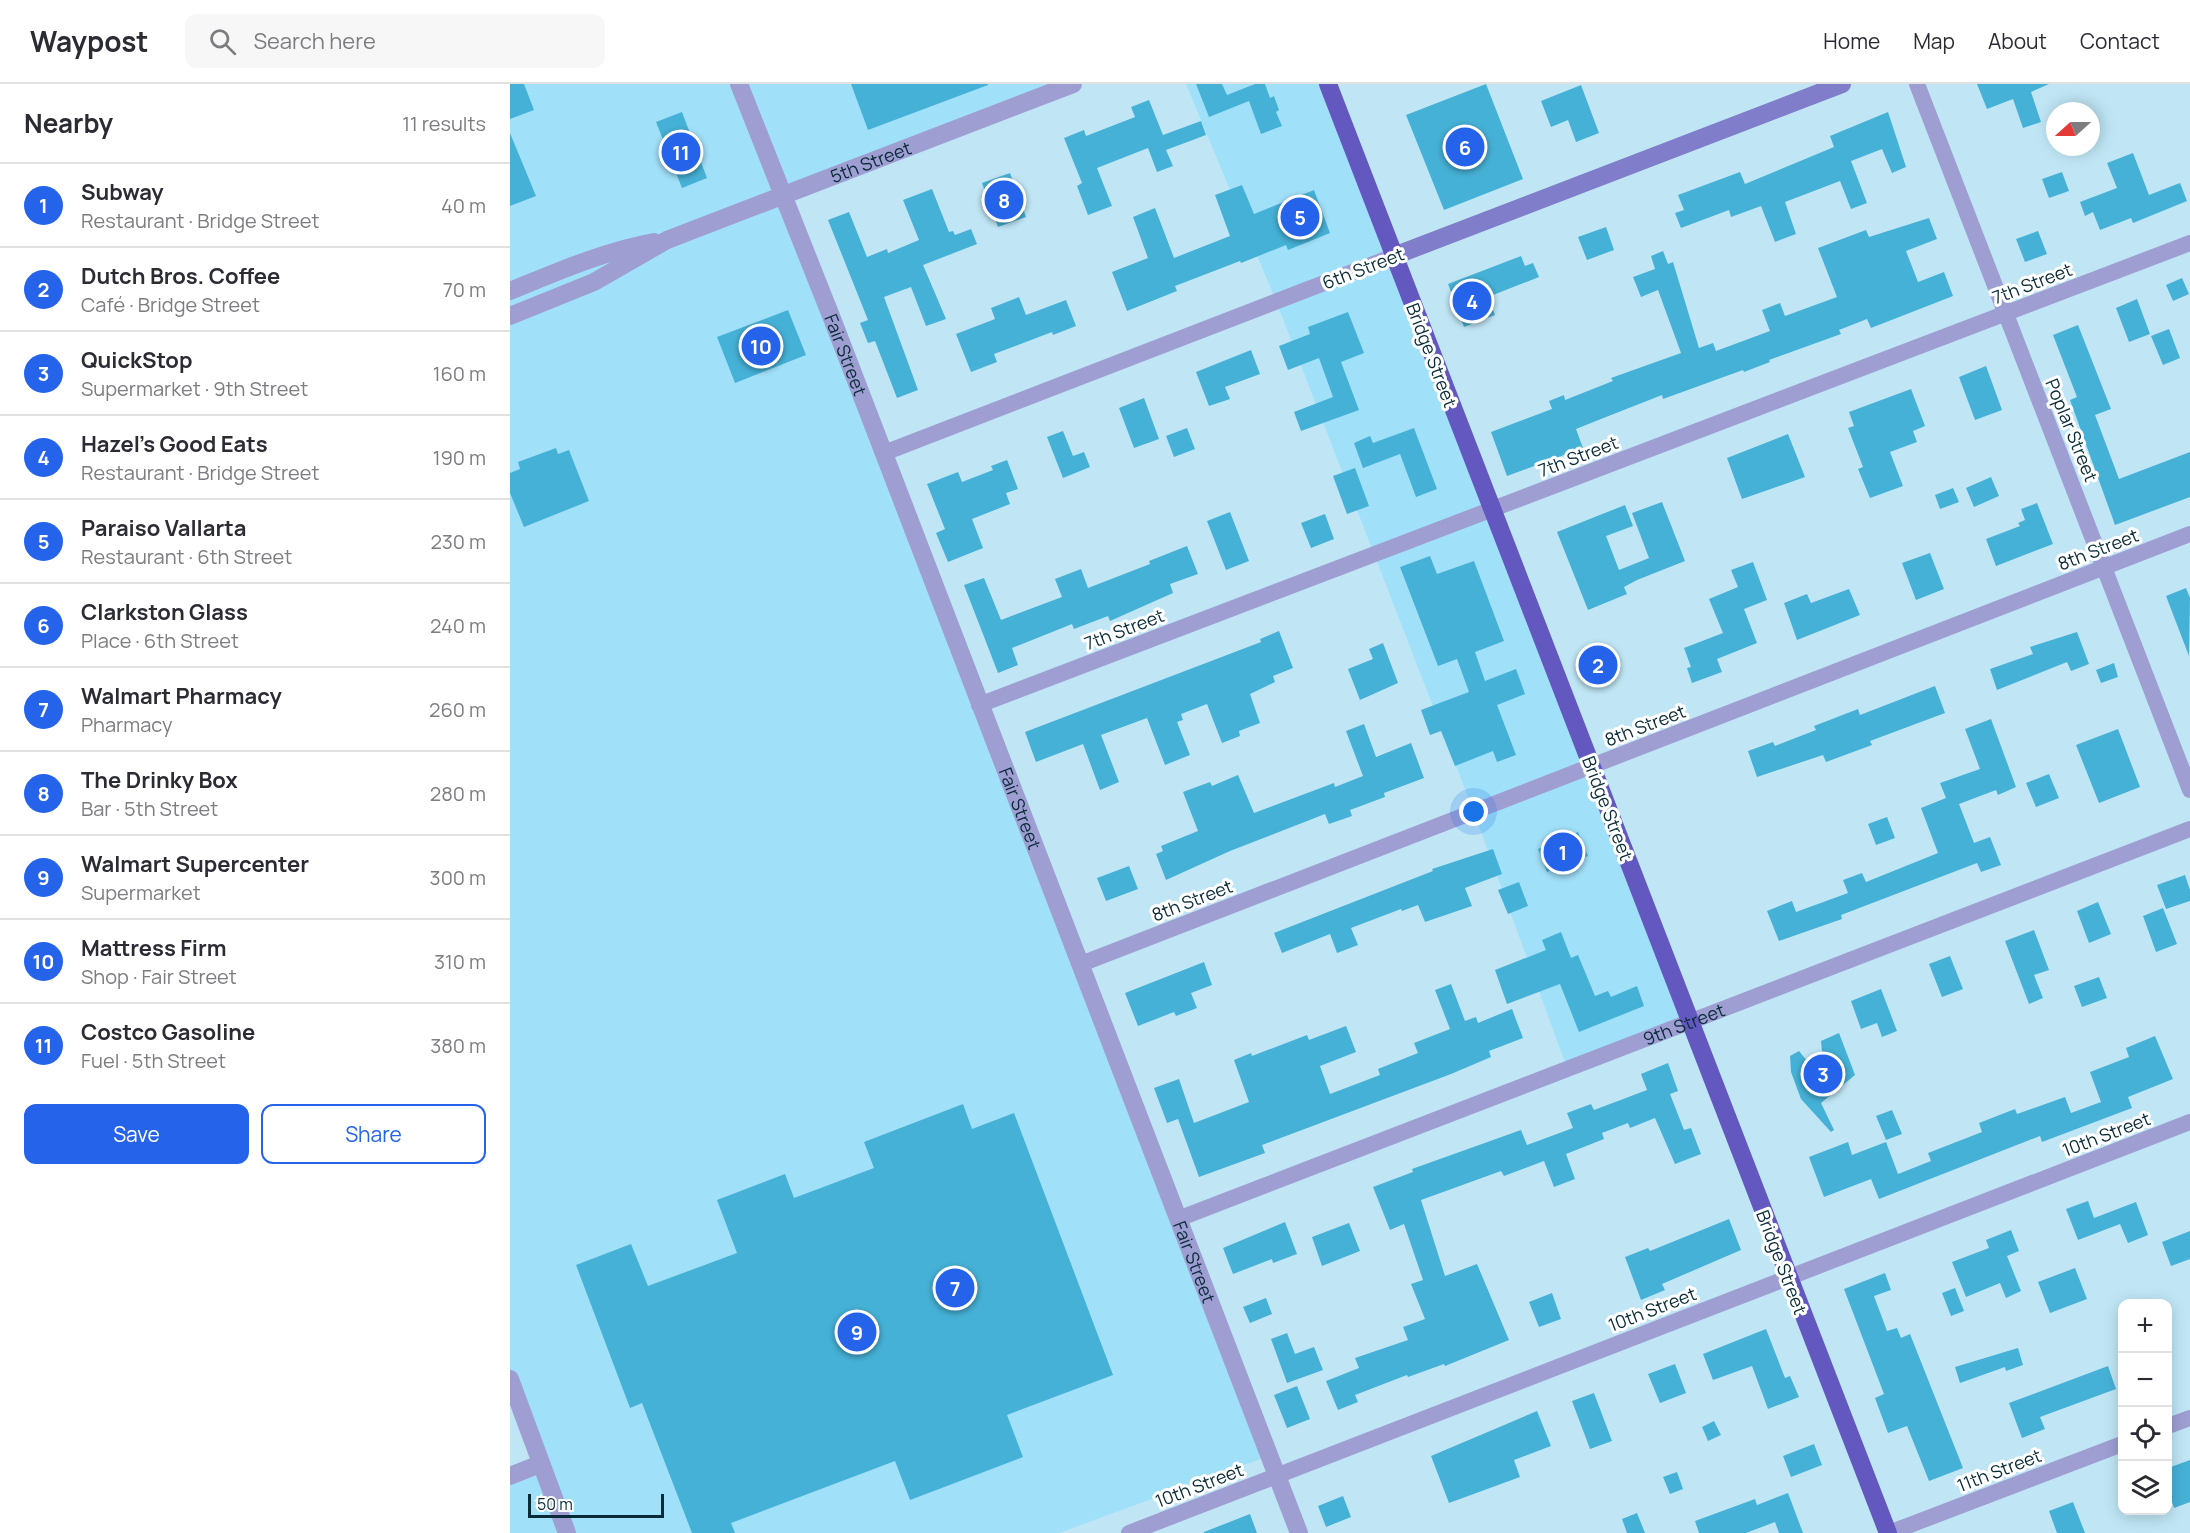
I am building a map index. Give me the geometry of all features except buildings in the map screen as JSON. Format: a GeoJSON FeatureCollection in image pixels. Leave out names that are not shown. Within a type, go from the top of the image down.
{"type":"FeatureCollection","features":[{"type":"Feature","properties":{"kind":"highway","name":"Bridge Street"},"geometry":{"type":"LineString","coordinates":[[1328,84],[1888,1533]]}},
{"type":"Feature","properties":{"kind":"main road","name":"6th Street"},"geometry":{"type":"LineString","coordinates":[[1394,256],[1842,84]]}},
{"type":"Feature","properties":{"kind":"street","name":"Fair Street"},"geometry":{"type":"LineString","coordinates":[[739,84],[884,453],[1299,1533]]}},
{"type":"Feature","properties":{"kind":"street","name":"5th Street"},"geometry":{"type":"LineString","coordinates":[[510,316],[594,282],[667,240],[1073,84]]}},
{"type":"Feature","properties":{"kind":"street","name":"Poplar Street"},"geometry":{"type":"LineString","coordinates":[[1917,84],[2190,790]]}},
{"type":"Feature","properties":{"kind":"street","name":"5th Street"},"geometry":{"type":"LineString","coordinates":[[510,291],[630,246],[667,240]]}},
{"type":"Feature","properties":{"kind":"street","name":"7th Street"},"geometry":{"type":"LineString","coordinates":[[980,705],[2190,243]]}},
{"type":"Feature","properties":{"kind":"street","name":"6th Street"},"geometry":{"type":"LineString","coordinates":[[884,453],[1394,256]]}},
{"type":"Feature","properties":{"kind":"street","name":"8th Street"},"geometry":{"type":"LineString","coordinates":[[1081,964],[2190,534]]}},
{"type":"Feature","properties":{"kind":"street","name":"9th Street"},"geometry":{"type":"LineString","coordinates":[[1178,1219],[2190,830]]}},
{"type":"Feature","properties":{"kind":"street","name":"10th Street"},"geometry":{"type":"LineString","coordinates":[[1129,1533],[2190,1122]]}},
{"type":"Feature","properties":{"kind":"street"},"geometry":{"type":"LineString","coordinates":[[510,1379],[567,1533]]}},
{"type":"Feature","properties":{"kind":"street"},"geometry":{"type":"LineString","coordinates":[[2172,1425],[2190,1418]]}},
{"type":"Feature","properties":{"kind":"street","name":"11th Street"},"geometry":{"type":"LineString","coordinates":[[1888,1533],[2118,1446]]}},
{"type":"Feature","properties":{"kind":"street"},"geometry":{"type":"LineString","coordinates":[[510,1476],[540,1464]]}},
{"type":"Feature","properties":{"kind":"shaded area"},"geometry":{"type":"Polygon","coordinates":[[[510,84],[1073,84],[782,195],[1269,1456],[1059,1533],[510,1533],[510,1476],[540,1464],[510,1379],[510,84]]]}},
{"type":"Feature","properties":{"kind":"shaded area"},"geometry":{"type":"Polygon","coordinates":[[[1186,84],[1327,84],[1689,1021],[1567,1068],[1474,812],[1276,301],[1186,84]]]}},
{"type":"Feature","properties":{"kind":"place","name":"Clarkston Glass"},"geometry":{"type":"Point","coordinates":[1465,147]}},
{"type":"Feature","properties":{"kind":"place","name":"Costco Gasoline"},"geometry":{"type":"Point","coordinates":[681,152]}},
{"type":"Feature","properties":{"kind":"place","name":"The Drinky Box"},"geometry":{"type":"Point","coordinates":[1004,200]}},
{"type":"Feature","properties":{"kind":"place","name":"Paraiso Vallarta"},"geometry":{"type":"Point","coordinates":[1300,217]}},
{"type":"Feature","properties":{"kind":"place","name":"Hazel’s Good Eats"},"geometry":{"type":"Point","coordinates":[1472,301]}},
{"type":"Feature","properties":{"kind":"place","name":"Mattress Firm"},"geometry":{"type":"Point","coordinates":[761,346]}},
{"type":"Feature","properties":{"kind":"place","name":"Dutch Bros. Coffee"},"geometry":{"type":"Point","coordinates":[1598,665]}},
{"type":"Feature","properties":{"kind":"place","name":"Subway"},"geometry":{"type":"Point","coordinates":[1563,852]}},
{"type":"Feature","properties":{"kind":"place","name":"QuickStop"},"geometry":{"type":"Point","coordinates":[1823,1074]}},
{"type":"Feature","properties":{"kind":"place","name":"Walmart Pharmacy"},"geometry":{"type":"Point","coordinates":[955,1288]}},
{"type":"Feature","properties":{"kind":"place","name":"Walmart Supercenter"},"geometry":{"type":"Point","coordinates":[857,1332]}}]}
